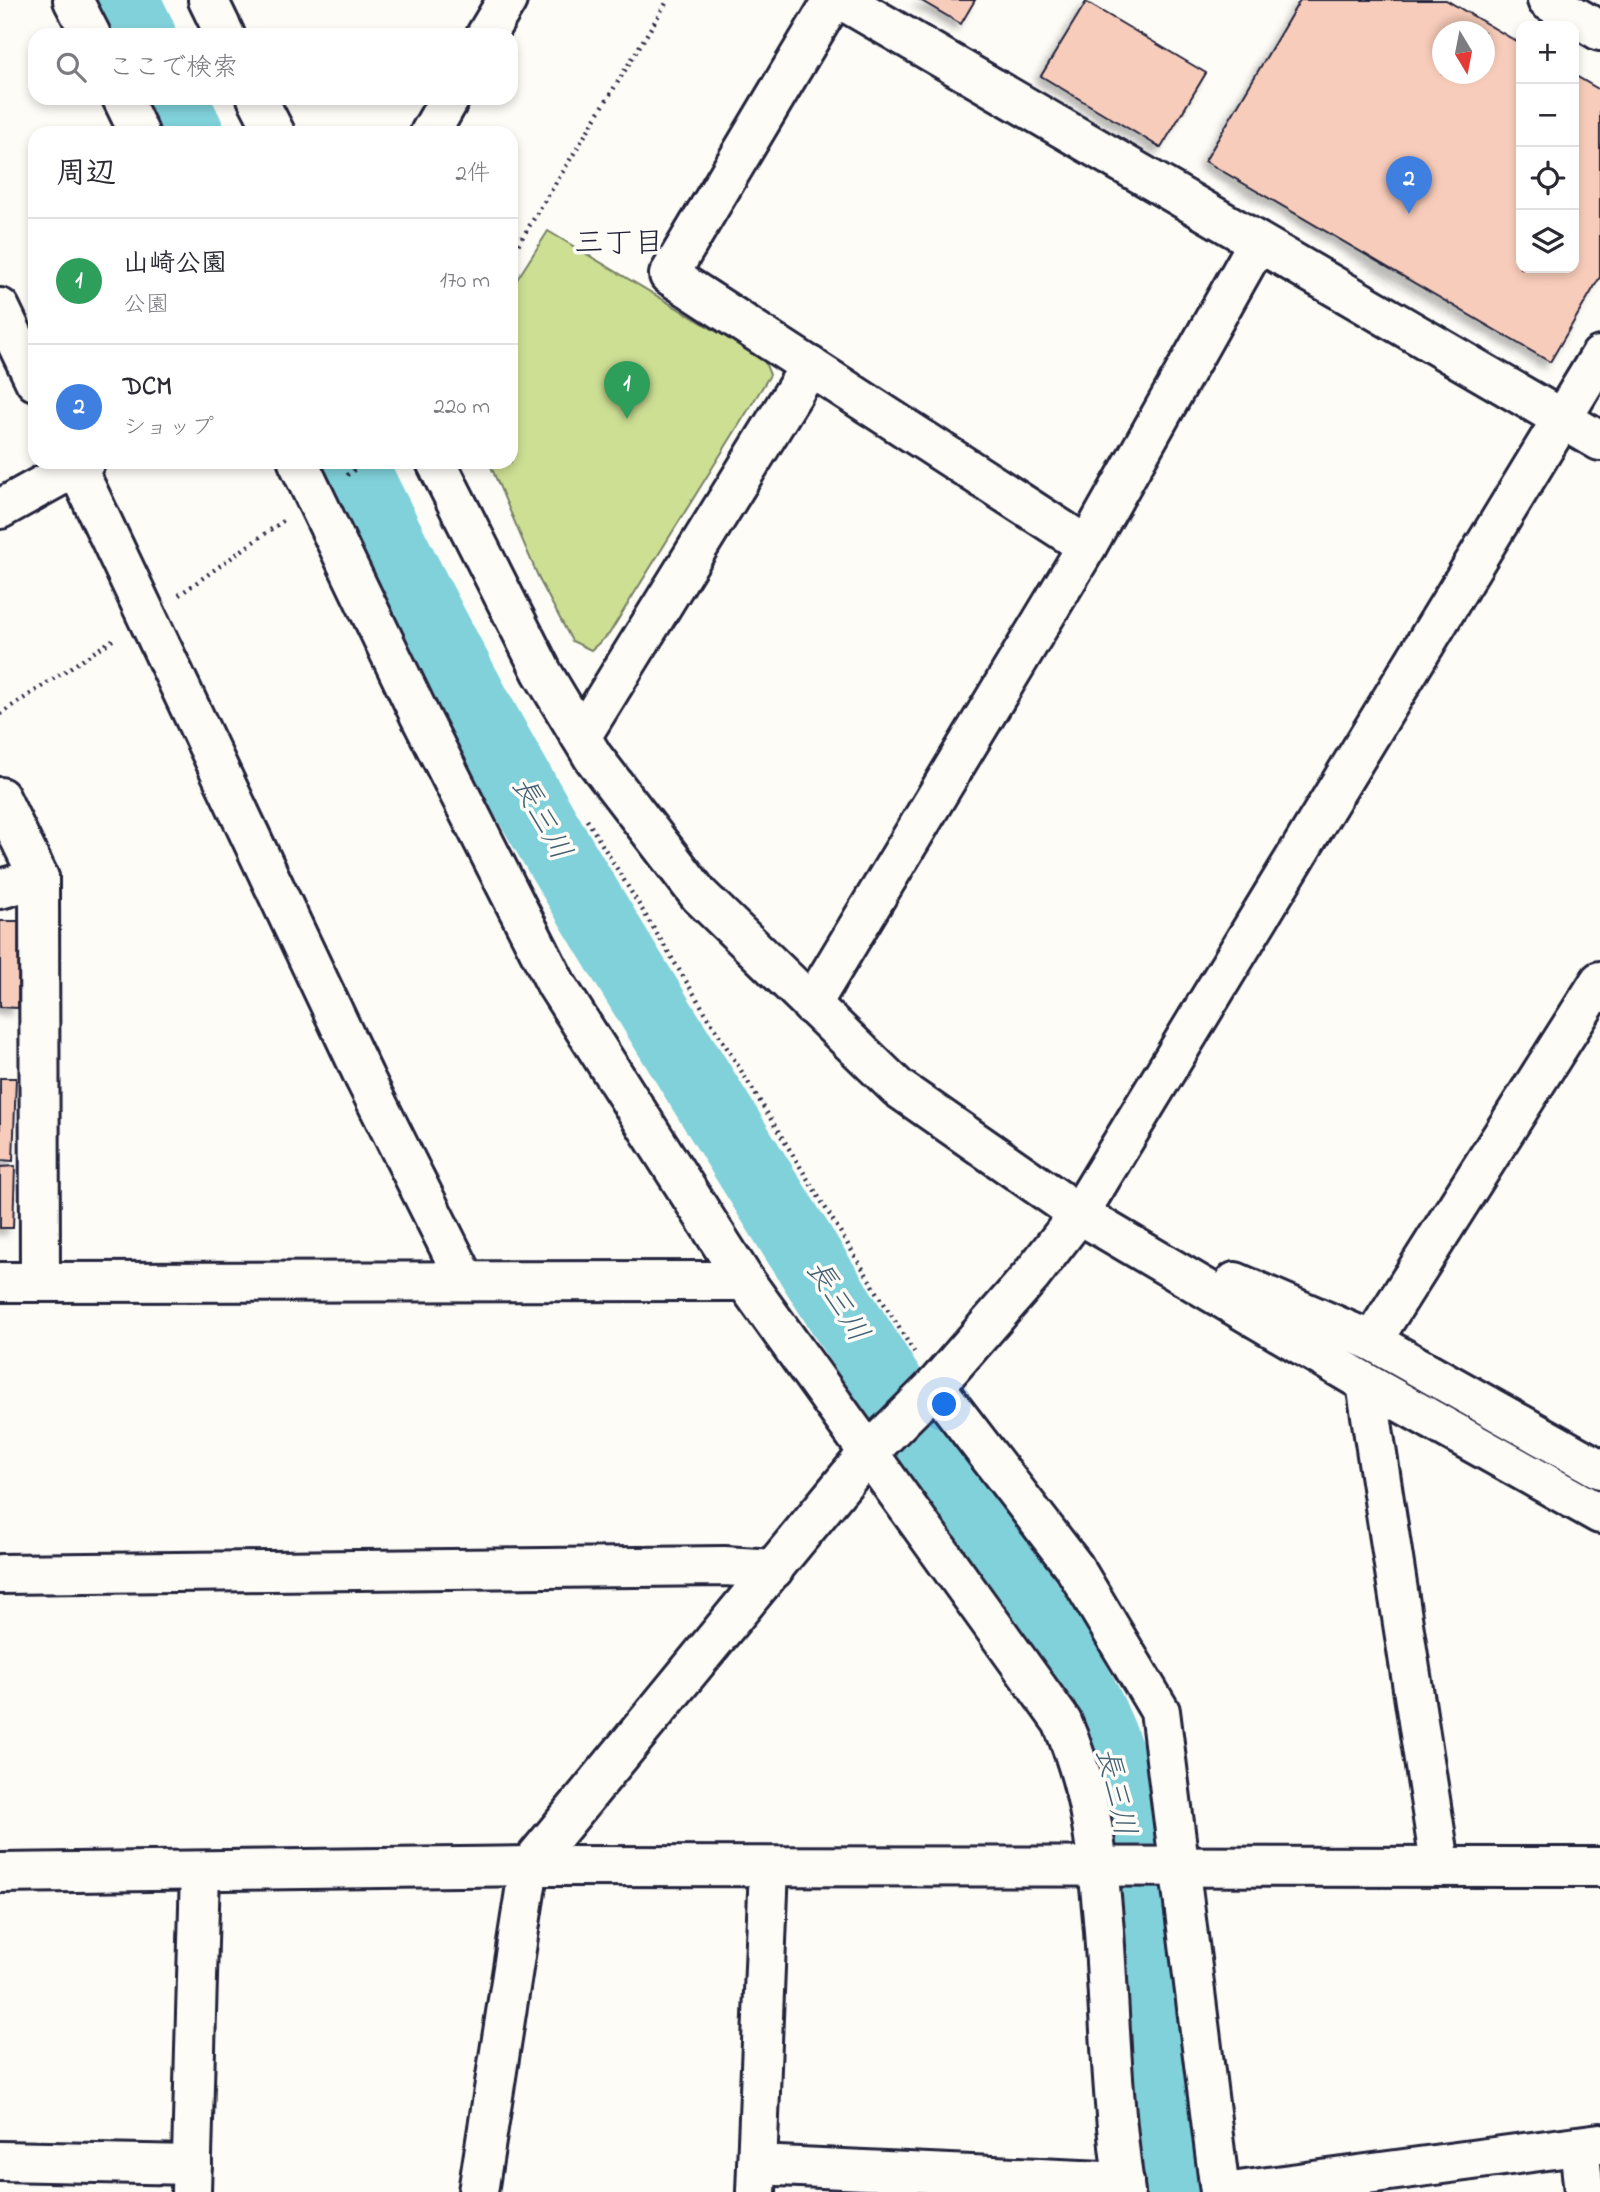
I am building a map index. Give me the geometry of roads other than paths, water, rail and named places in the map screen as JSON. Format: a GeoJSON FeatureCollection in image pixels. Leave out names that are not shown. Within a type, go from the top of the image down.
{"type":"FeatureCollection","features":[{"type":"Feature","properties":{"kind":"street"},"geometry":{"type":"LineString","coordinates":[[73,0],[87,28]]}},
{"type":"Feature","properties":{"kind":"street"},"geometry":{"type":"LineString","coordinates":[[208,0],[222,28]]}},
{"type":"Feature","properties":{"kind":"street"},"geometry":{"type":"LineString","coordinates":[[490,28],[507,0]]}},
{"type":"Feature","properties":{"kind":"street"},"geometry":{"type":"LineString","coordinates":[[833,0],[669,275],[1087,546]]}},
{"type":"Feature","properties":{"kind":"street"},"geometry":{"type":"LineString","coordinates":[[842,0],[1257,244],[1600,441]]}},
{"type":"Feature","properties":{"kind":"street"},"geometry":{"type":"LineString","coordinates":[[1547,0],[1600,31]]}},
{"type":"Feature","properties":{"kind":"street"},"geometry":{"type":"LineString","coordinates":[[125,105],[136,126]]}},
{"type":"Feature","properties":{"kind":"street"},"geometry":{"type":"LineString","coordinates":[[261,105],[271,126]]}},
{"type":"Feature","properties":{"kind":"street"},"geometry":{"type":"LineString","coordinates":[[434,126],[446,105]]}},
{"type":"Feature","properties":{"kind":"street"},"geometry":{"type":"LineString","coordinates":[[811,1005],[1087,546],[1257,244]]}},
{"type":"Feature","properties":{"kind":"street"},"geometry":{"type":"LineString","coordinates":[[0,307],[28,366]]}},
{"type":"Feature","properties":{"kind":"street"},"geometry":{"type":"LineString","coordinates":[[478,2192],[529,1866],[868,1453],[935,1386],[1031,1276],[1079,1214],[1600,356]]}},
{"type":"Feature","properties":{"kind":"street"},"geometry":{"type":"LineString","coordinates":[[581,737],[810,366]]}},
{"type":"Feature","properties":{"kind":"street"},"geometry":{"type":"LineString","coordinates":[[0,509],[70,469]]}},
{"type":"Feature","properties":{"kind":"street"},"geometry":{"type":"LineString","coordinates":[[81,469],[365,1079],[466,1281]]}},
{"type":"Feature","properties":{"kind":"street"},"geometry":{"type":"LineString","coordinates":[[301,469],[420,716],[556,984],[745,1281],[1062,1722],[1079,1762],[1088,1797],[1099,1868],[1124,2187],[757,2178],[769,1867]]}},
{"type":"Feature","properties":{"kind":"street"},"geometry":{"type":"LineString","coordinates":[[440,469],[542,672],[581,737],[644,827],[699,895],[898,1088],[1079,1214],[1366,1383],[1600,1514]]}},
{"type":"Feature","properties":{"kind":"street"},"geometry":{"type":"LineString","coordinates":[[0,796],[39,878],[40,1281]]}},
{"type":"Feature","properties":{"kind":"street"},"geometry":{"type":"LineString","coordinates":[[0,889],[39,878]]}},
{"type":"Feature","properties":{"kind":"street"},"geometry":{"type":"LineString","coordinates":[[1372,1341],[1600,981]]}},
{"type":"Feature","properties":{"kind":"street"},"geometry":{"type":"LineString","coordinates":[[1079,1214],[1372,1341],[1600,1469]]}},
{"type":"Feature","properties":{"kind":"street"},"geometry":{"type":"LineString","coordinates":[[0,1282],[745,1281]]}},
{"type":"Feature","properties":{"kind":"street"},"geometry":{"type":"LineString","coordinates":[[1366,1383],[1440,1864]]}},
{"type":"Feature","properties":{"kind":"street"},"geometry":{"type":"LineString","coordinates":[[935,1386],[1074,1567],[1160,1712],[1182,1868],[1220,2192]]}},
{"type":"Feature","properties":{"kind":"street"},"geometry":{"type":"LineString","coordinates":[[0,1574],[724,1566],[774,1569]]}},
{"type":"Feature","properties":{"kind":"street"},"geometry":{"type":"LineString","coordinates":[[0,1873],[529,1866],[1182,1868],[1440,1864],[1600,1867]]}},
{"type":"Feature","properties":{"kind":"street"},"geometry":{"type":"LineString","coordinates":[[0,2161],[191,2178],[200,1871]]}},
{"type":"Feature","properties":{"kind":"street"},"geometry":{"type":"LineString","coordinates":[[1231,2192],[1590,2145],[1584,2192]]}},
{"type":"Feature","properties":{"kind":"waterway","name":"長三川"},"geometry":{"type":"LineString","coordinates":[[123,0],[137,28]]}},
{"type":"Feature","properties":{"kind":"waterway","name":"長三川"},"geometry":{"type":"LineString","coordinates":[[174,105],[185,126]]}},
{"type":"Feature","properties":{"kind":"waterway","name":"長三川"},"geometry":{"type":"LineString","coordinates":[[354,469],[457,672],[543,826],[764,1189],[1045,1631],[1087,1706],[1117,1785],[1125,1826],[1127,1869],[1167,2192]]}},
{"type":"Feature","properties":{"kind":"place","name":"DCM"},"geometry":{"type":"Point","coordinates":[1409,214]}},
{"type":"Feature","properties":{"kind":"place","name":"山崎公園"},"geometry":{"type":"Point","coordinates":[627,419]}},
{"type":"Feature","properties":{"kind":"district","name":"三丁目"},"geometry":{"type":"Point","coordinates":[619,245]}}]}
